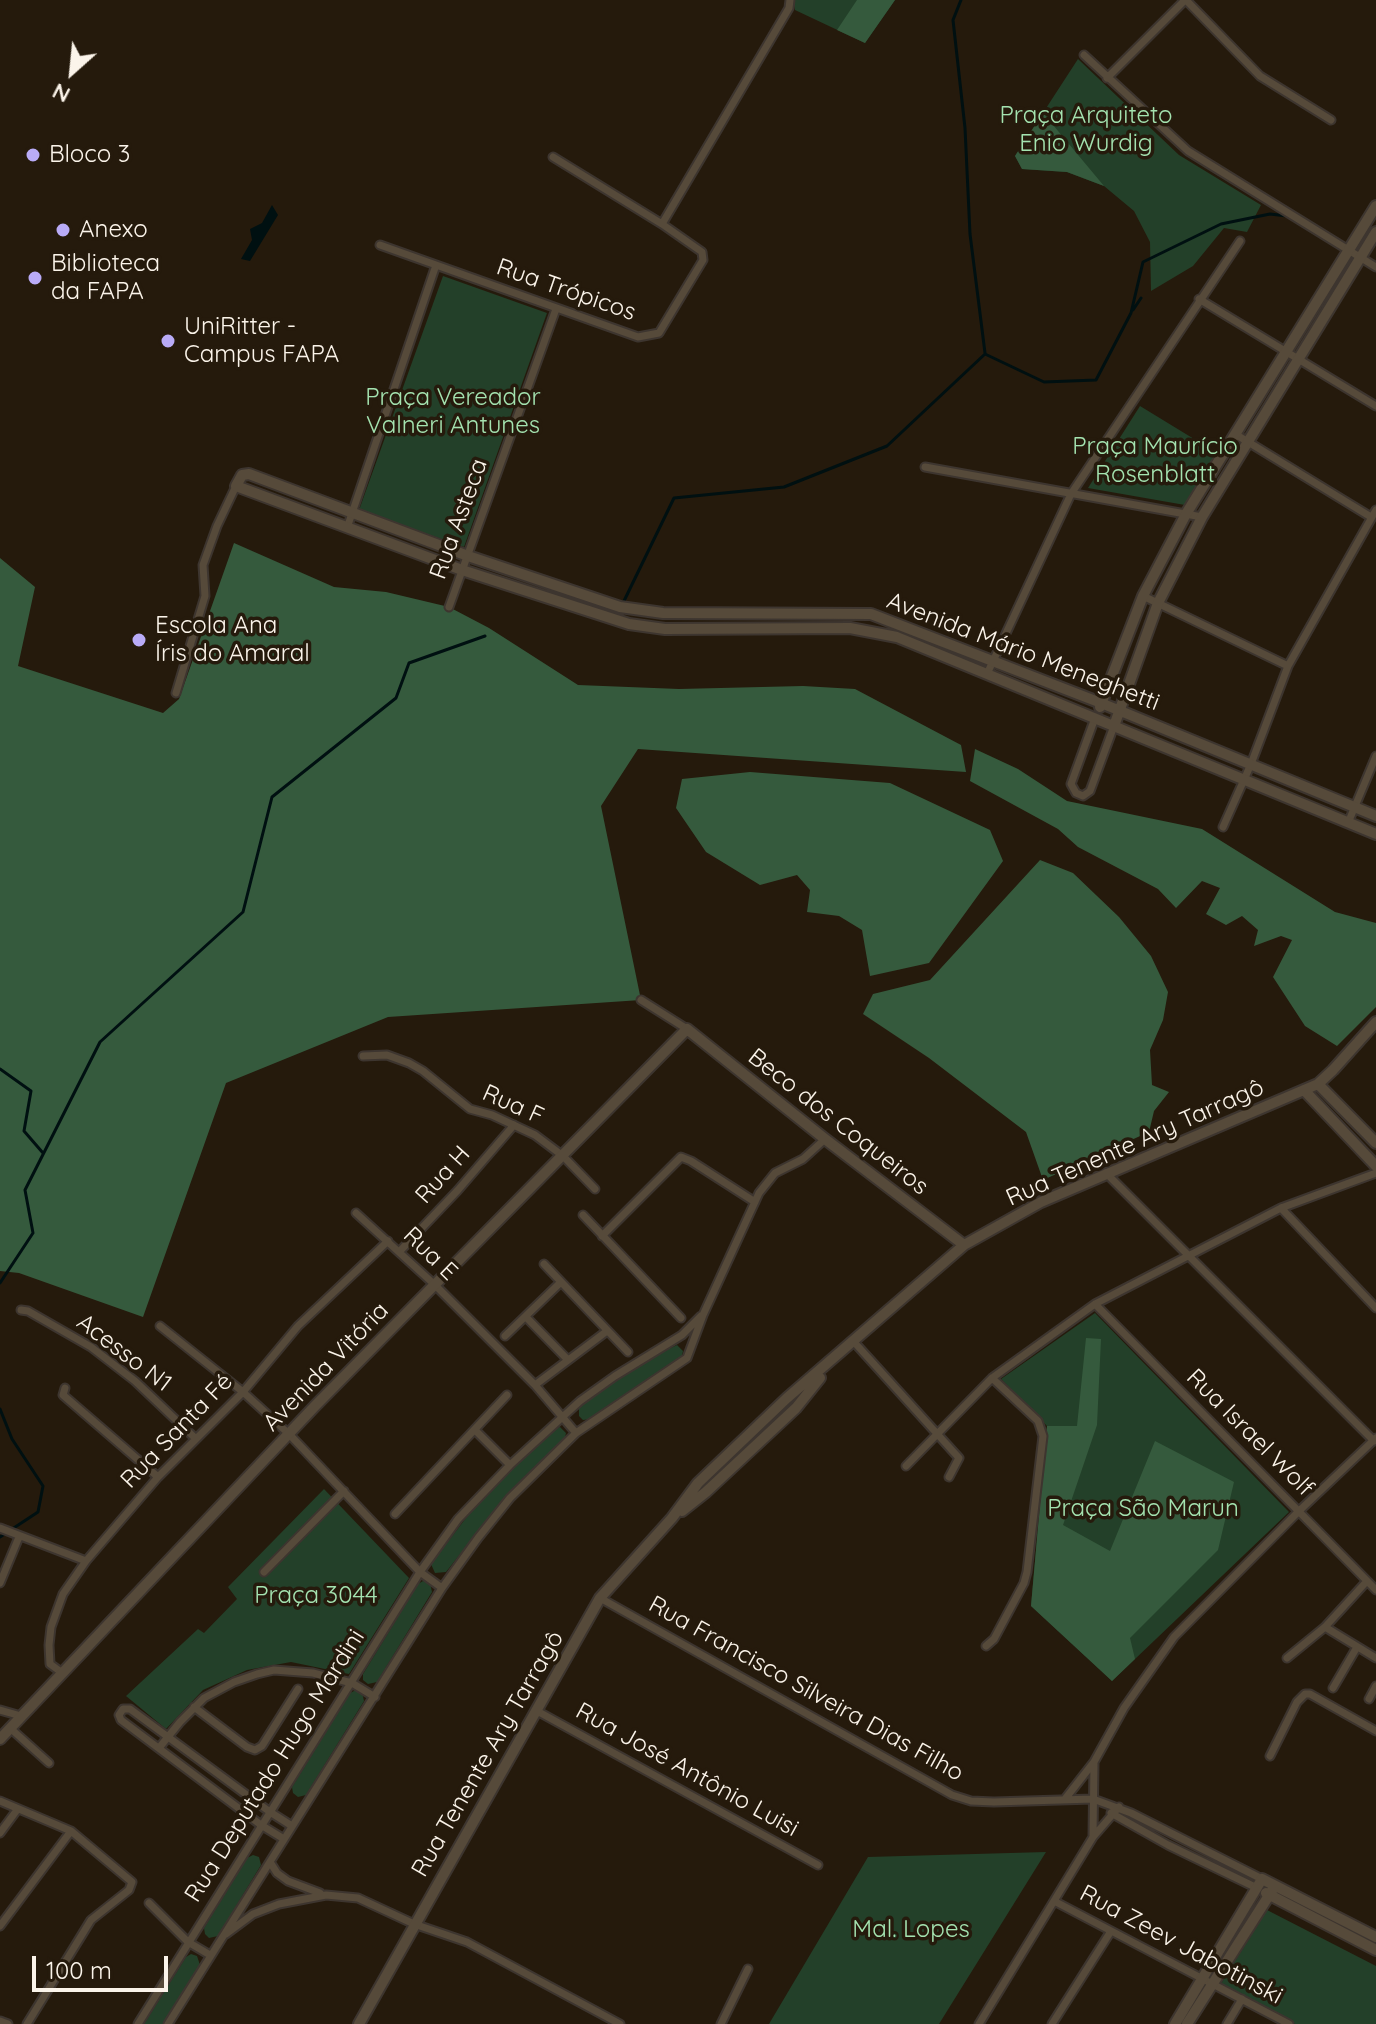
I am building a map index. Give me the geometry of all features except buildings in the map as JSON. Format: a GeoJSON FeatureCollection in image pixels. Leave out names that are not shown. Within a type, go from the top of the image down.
{"type":"FeatureCollection","features":[{"type":"Feature","properties":{"kind":"street"},"geometry":{"type":"LineString","coordinates":[[553,157],[662,224],[789,8],[790,0]]}},
{"type":"Feature","properties":{"kind":"street"},"geometry":{"type":"LineString","coordinates":[[1107,78],[1186,0],[1260,76],[1331,120]]}},
{"type":"Feature","properties":{"kind":"street"},"geometry":{"type":"LineString","coordinates":[[1084,55],[1188,151],[1376,267]]}},
{"type":"Feature","properties":{"kind":"street"},"geometry":{"type":"LineString","coordinates":[[1376,206],[1186,514],[1143,596],[1071,784],[1076,793],[1083,796],[1090,791],[1158,603],[1202,517],[1376,232]]}},
{"type":"Feature","properties":{"kind":"street","name":"Rua Trópicos"},"geometry":{"type":"LineString","coordinates":[[380,245],[638,337],[659,333],[703,260],[702,252],[662,224]]}},
{"type":"Feature","properties":{"kind":"street"},"geometry":{"type":"LineString","coordinates":[[987,674],[1071,494],[1240,241]]}},
{"type":"Feature","properties":{"kind":"street"},"geometry":{"type":"LineString","coordinates":[[347,528],[436,265]]}},
{"type":"Feature","properties":{"kind":"street"},"geometry":{"type":"LineString","coordinates":[[1199,299],[1376,406]]}},
{"type":"Feature","properties":{"kind":"street","name":"Rua Asteca"},"geometry":{"type":"LineString","coordinates":[[449,607],[556,309]]}},
{"type":"Feature","properties":{"kind":"street"},"geometry":{"type":"LineString","coordinates":[[1223,827],[1288,666],[1374,514],[1235,434]]}},
{"type":"Feature","properties":{"kind":"street"},"geometry":{"type":"LineString","coordinates":[[925,467],[1202,517]]}},
{"type":"Feature","properties":{"kind":"street","name":"Avenida Mário Meneghetti"},"geometry":{"type":"LineString","coordinates":[[1376,816],[1101,703],[871,614],[663,613],[620,607],[468,556],[249,474],[242,475],[236,486],[462,570],[629,624],[665,629],[850,628],[897,637],[1376,834]]}},
{"type":"Feature","properties":{"kind":"street"},"geometry":{"type":"LineString","coordinates":[[176,693],[205,596],[203,565],[236,486]]}},
{"type":"Feature","properties":{"kind":"street"},"geometry":{"type":"LineString","coordinates":[[1143,596],[1288,666]]}},
{"type":"Feature","properties":{"kind":"street"},"geometry":{"type":"LineString","coordinates":[[629,624],[632,609]]}},
{"type":"Feature","properties":{"kind":"street"},"geometry":{"type":"LineString","coordinates":[[749,628],[750,614]]}},
{"type":"Feature","properties":{"kind":"street"},"geometry":{"type":"LineString","coordinates":[[866,631],[871,614]]}},
{"type":"Feature","properties":{"kind":"street"},"geometry":{"type":"LineString","coordinates":[[1348,823],[1376,756]]}},
{"type":"Feature","properties":{"kind":"street"},"geometry":{"type":"LineString","coordinates":[[641,1000],[687,1029]]}},
{"type":"Feature","properties":{"kind":"street","name":"Rua Tenente Ary Tarragô"},"geometry":{"type":"LineString","coordinates":[[359,2024],[600,1598],[672,1518],[698,1483],[787,1398],[964,1245],[1041,1202],[1318,1084],[1376,1022]]}},
{"type":"Feature","properties":{"kind":"street","name":"Beco dos Coqueiros"},"geometry":{"type":"LineString","coordinates":[[687,1029],[964,1245]]}},
{"type":"Feature","properties":{"kind":"street","name":"Avenida Vitória"},"geometry":{"type":"LineString","coordinates":[[0,1739],[289,1434],[687,1029]]}},
{"type":"Feature","properties":{"kind":"street","name":"Rua F"},"geometry":{"type":"LineString","coordinates":[[363,1056],[387,1055],[409,1063],[470,1109],[535,1135],[563,1156],[595,1189]]}},
{"type":"Feature","properties":{"kind":"street"},"geometry":{"type":"LineString","coordinates":[[1318,1084],[1376,1143]]}},
{"type":"Feature","properties":{"kind":"street"},"geometry":{"type":"LineString","coordinates":[[1304,1090],[1376,1166]]}},
{"type":"Feature","properties":{"kind":"street","name":"Rua H"},"geometry":{"type":"LineString","coordinates":[[400,1251],[514,1125]]}},
{"type":"Feature","properties":{"kind":"street","name":"Rua Deputado Hugo Mardini"},"geometry":{"type":"LineString","coordinates":[[168,2024],[442,1588],[510,1498],[576,1433],[683,1363],[759,1193],[775,1173],[803,1159],[825,1139]]}},
{"type":"Feature","properties":{"kind":"street"},"geometry":{"type":"LineString","coordinates":[[602,1236],[681,1157],[755,1202]]}},
{"type":"Feature","properties":{"kind":"street"},"geometry":{"type":"LineString","coordinates":[[1065,1799],[1094,1762],[1124,1708],[1174,1637],[1299,1511],[1375,1440],[1106,1173]]}},
{"type":"Feature","properties":{"kind":"street"},"geometry":{"type":"LineString","coordinates":[[906,1466],[992,1378],[1095,1304],[1281,1208],[1376,1173]]}},
{"type":"Feature","properties":{"kind":"street"},"geometry":{"type":"LineString","coordinates":[[1281,1208],[1376,1308]]}},
{"type":"Feature","properties":{"kind":"street","name":"Rua E"},"geometry":{"type":"LineString","coordinates":[[356,1213],[435,1285],[535,1385],[576,1433]]}},
{"type":"Feature","properties":{"kind":"street"},"geometry":{"type":"LineString","coordinates":[[583,1215],[681,1318]]}},
{"type":"Feature","properties":{"kind":"street","name":"Rua Santa Fé"},"geometry":{"type":"LineString","coordinates":[[61,1672],[50,1664],[51,1627],[63,1594],[86,1561],[158,1477],[243,1392],[298,1326],[388,1241]]}},
{"type":"Feature","properties":{"kind":"street"},"geometry":{"type":"LineString","coordinates":[[544,1264],[628,1352]]}},
{"type":"Feature","properties":{"kind":"street"},"geometry":{"type":"LineString","coordinates":[[505,1336],[561,1282]]}},
{"type":"Feature","properties":{"kind":"street","name":"Rua Israel Wolf"},"geometry":{"type":"LineString","coordinates":[[1095,1304],[1376,1590]]}},
{"type":"Feature","properties":{"kind":"street","name":"Acesso N1"},"geometry":{"type":"LineString","coordinates":[[21,1310],[91,1347],[135,1381],[195,1438]]}},
{"type":"Feature","properties":{"kind":"street","name":"Rua Deputado Hugo Mardini"},"geometry":{"type":"LineString","coordinates":[[138,2024],[420,1572],[458,1519],[562,1416],[615,1376],[674,1340],[703,1315]]}},
{"type":"Feature","properties":{"kind":"street"},"geometry":{"type":"LineString","coordinates":[[526,1317],[568,1360]]}},
{"type":"Feature","properties":{"kind":"street"},"geometry":{"type":"LineString","coordinates":[[160,1326],[243,1392],[289,1434],[420,1572],[442,1588]]}},
{"type":"Feature","properties":{"kind":"street"},"geometry":{"type":"LineString","coordinates":[[535,1385],[607,1331]]}},
{"type":"Feature","properties":{"kind":"street"},"geometry":{"type":"LineString","coordinates":[[674,1340],[686,1343],[689,1355]]}},
{"type":"Feature","properties":{"kind":"street"},"geometry":{"type":"LineString","coordinates":[[854,1342],[959,1459],[949,1477]]}},
{"type":"Feature","properties":{"kind":"street"},"geometry":{"type":"LineString","coordinates":[[986,1646],[994,1639],[1027,1572],[1043,1436],[1038,1421],[992,1378]]}},
{"type":"Feature","properties":{"kind":"street"},"geometry":{"type":"LineString","coordinates":[[65,1388],[63,1395],[158,1477]]}},
{"type":"Feature","properties":{"kind":"street"},"geometry":{"type":"LineString","coordinates":[[395,1514],[507,1395]]}},
{"type":"Feature","properties":{"kind":"street"},"geometry":{"type":"LineString","coordinates":[[475,1430],[510,1465]]}},
{"type":"Feature","properties":{"kind":"street"},"geometry":{"type":"LineString","coordinates":[[264,1572],[344,1491]]}},
{"type":"Feature","properties":{"kind":"street"},"geometry":{"type":"LineString","coordinates":[[0,1528],[86,1561]]}},
{"type":"Feature","properties":{"kind":"street"},"geometry":{"type":"LineString","coordinates":[[0,1583],[19,1537]]}},
{"type":"Feature","properties":{"kind":"street"},"geometry":{"type":"LineString","coordinates":[[1287,1658],[1325,1627],[1367,1581]]}},
{"type":"Feature","properties":{"kind":"street","name":"Rua Francisco Silveira Dias Filho"},"geometry":{"type":"LineString","coordinates":[[600,1598],[952,1795],[982,1802],[1093,1799]]}},
{"type":"Feature","properties":{"kind":"street"},"geometry":{"type":"LineString","coordinates":[[1325,1627],[1376,1658]]}},
{"type":"Feature","properties":{"kind":"street"},"geometry":{"type":"LineString","coordinates":[[1333,1688],[1357,1647]]}},
{"type":"Feature","properties":{"kind":"street"},"geometry":{"type":"LineString","coordinates":[[159,1748],[194,1707],[216,1691],[274,1670],[313,1673],[352,1683],[375,1697]]}},
{"type":"Feature","properties":{"kind":"street"},"geometry":{"type":"LineString","coordinates":[[1369,1699],[1376,1686]]}},
{"type":"Feature","properties":{"kind":"street"},"geometry":{"type":"LineString","coordinates":[[194,1707],[247,1747],[258,1749],[298,1689]]}},
{"type":"Feature","properties":{"kind":"street"},"geometry":{"type":"LineString","coordinates":[[1270,1756],[1297,1702],[1305,1694],[1376,1731]]}},
{"type":"Feature","properties":{"kind":"street"},"geometry":{"type":"LineString","coordinates":[[284,1839],[121,1720],[119,1715],[123,1709],[130,1709],[292,1826]]}},
{"type":"Feature","properties":{"kind":"street"},"geometry":{"type":"LineString","coordinates":[[0,1710],[21,1716]]}},
{"type":"Feature","properties":{"kind":"street","name":"Rua José Antônio Luisi"},"geometry":{"type":"LineString","coordinates":[[537,1711],[818,1865]]}},
{"type":"Feature","properties":{"kind":"street"},"geometry":{"type":"LineString","coordinates":[[10,1728],[49,1763]]}},
{"type":"Feature","properties":{"kind":"street"},"geometry":{"type":"LineString","coordinates":[[1093,1837],[1094,1762]]}},
{"type":"Feature","properties":{"kind":"street"},"geometry":{"type":"LineString","coordinates":[[1093,1799],[1119,1807],[1260,1884]]}},
{"type":"Feature","properties":{"kind":"street"},"geometry":{"type":"LineString","coordinates":[[0,1801],[71,1831],[130,1879],[132,1884],[129,1890],[91,1920],[27,2024]]}},
{"type":"Feature","properties":{"kind":"street"},"geometry":{"type":"LineString","coordinates":[[1106,1805],[1113,1815],[1376,1937]]}},
{"type":"Feature","properties":{"kind":"street"},"geometry":{"type":"LineString","coordinates":[[979,2024],[1093,1837],[1119,1807]]}},
{"type":"Feature","properties":{"kind":"street"},"geometry":{"type":"LineString","coordinates":[[0,1833],[17,1810]]}},
{"type":"Feature","properties":{"kind":"street"},"geometry":{"type":"LineString","coordinates":[[0,1926],[71,1831]]}},
{"type":"Feature","properties":{"kind":"street"},"geometry":{"type":"LineString","coordinates":[[270,1862],[277,1873],[307,1890],[370,1902],[414,1924],[467,1942],[620,2024]]}},
{"type":"Feature","properties":{"kind":"street"},"geometry":{"type":"LineString","coordinates":[[1187,2024],[1260,1884]]}},
{"type":"Feature","properties":{"kind":"street"},"geometry":{"type":"LineString","coordinates":[[1272,1890],[1376,1950]]}},
{"type":"Feature","properties":{"kind":"street"},"geometry":{"type":"LineString","coordinates":[[1175,2024],[1272,1890]]}},
{"type":"Feature","properties":{"kind":"street"},"geometry":{"type":"LineString","coordinates":[[219,1941],[245,1919],[267,1908],[326,1895]]}},
{"type":"Feature","properties":{"kind":"street","name":"Rua Zeev Jabotinski"},"geometry":{"type":"LineString","coordinates":[[1054,1901],[1289,2024]]}},
{"type":"Feature","properties":{"kind":"street"},"geometry":{"type":"LineString","coordinates":[[149,1903],[188,1942],[210,1955]]}},
{"type":"Feature","properties":{"kind":"street"},"geometry":{"type":"LineString","coordinates":[[1052,2024],[1111,1931]]}},
{"type":"Feature","properties":{"kind":"street"},"geometry":{"type":"LineString","coordinates":[[721,2024],[748,1969]]}},
{"type":"Feature","properties":{"kind":"street"},"geometry":{"type":"LineString","coordinates":[[1227,2024],[1242,1999]]}},
{"type":"Feature","properties":{"kind":"street"},"geometry":{"type":"LineString","coordinates":[[0,2021],[8,2024]]}},
{"type":"Feature","properties":{"kind":"green space"},"geometry":{"type":"Polygon","coordinates":[[[793,0],[895,0],[865,43],[795,10],[793,0]]]}},
{"type":"Feature","properties":{"kind":"green space"},"geometry":{"type":"Polygon","coordinates":[[[857,0],[895,0],[865,43],[837,30],[857,0]]]}},
{"type":"Feature","properties":{"kind":"green space","name":"Praça Arquiteto Enio Wurdig"},"geometry":{"type":"Polygon","coordinates":[[[1078,59],[1179,155],[1261,205],[1247,232],[1224,228],[1193,266],[1151,291],[1150,242],[1134,211],[1104,186],[1067,172],[1022,169],[1015,156],[1078,59]]]}},
{"type":"Feature","properties":{"kind":"green space"},"geometry":{"type":"Polygon","coordinates":[[[1043,113],[1104,186],[1067,172],[1022,169],[1015,156],[1043,113]]]}},
{"type":"Feature","properties":{"kind":"green space","name":"Praça Vereador Valneri Antunes"},"geometry":{"type":"Polygon","coordinates":[[[443,276],[547,313],[464,547],[359,510],[443,276]]]}},
{"type":"Feature","properties":{"kind":"green space","name":"Praça Maurício Rosenblatt"},"geometry":{"type":"Polygon","coordinates":[[[1140,406],[1217,453],[1185,505],[1088,488],[1140,406]]]}},
{"type":"Feature","properties":{"kind":"green space"},"geometry":{"type":"Polygon","coordinates":[[[234,543],[334,587],[386,592],[449,607],[489,628],[578,685],[679,689],[803,686],[855,689],[961,745],[966,772],[638,749],[601,806],[641,1000],[388,1017],[226,1083],[143,1317],[19,1273],[0,1271],[0,558],[35,587],[18,666],[163,713],[179,699],[234,543]]]}},
{"type":"Feature","properties":{"kind":"green space"},"geometry":{"type":"Polygon","coordinates":[[[975,749],[1018,769],[1067,801],[1202,829],[1335,912],[1376,923],[1376,1007],[1337,1046],[1305,1026],[1273,977],[1292,940],[1281,936],[1254,946],[1258,930],[1242,916],[1226,925],[1206,914],[1220,888],[1202,881],[1176,908],[1158,889],[1078,847],[1058,829],[970,781],[975,749]]]}},
{"type":"Feature","properties":{"kind":"green space"},"geometry":{"type":"Polygon","coordinates":[[[750,772],[890,783],[990,830],[1003,861],[929,963],[870,976],[862,930],[839,916],[807,912],[810,890],[797,875],[760,885],[706,852],[676,808],[682,779],[750,772]]]}},
{"type":"Feature","properties":{"kind":"green space"},"geometry":{"type":"Polygon","coordinates":[[[1040,860],[1073,873],[1119,917],[1151,956],[1168,992],[1163,1020],[1150,1050],[1152,1085],[1169,1092],[1154,1111],[1149,1132],[1043,1180],[1026,1132],[929,1058],[863,1014],[873,994],[930,980],[1040,860]]]}},
{"type":"Feature","properties":{"kind":"green space","name":"Praça São Marun"},"geometry":{"type":"Polygon","coordinates":[[[1095,1313],[1289,1512],[1112,1681],[1031,1606],[1047,1426],[1001,1379],[1095,1313]]]}},
{"type":"Feature","properties":{"kind":"green space"},"geometry":{"type":"Polygon","coordinates":[[[1086,1338],[1101,1339],[1097,1425],[1063,1525],[1110,1551],[1155,1441],[1234,1482],[1218,1550],[1130,1638],[1135,1659],[1112,1681],[1031,1606],[1047,1426],[1077,1426],[1086,1338]]]}},
{"type":"Feature","properties":{"kind":"green space"},"geometry":{"type":"Polygon","coordinates":[[[677,1345],[683,1351],[681,1360],[591,1419],[583,1420],[579,1416],[579,1407],[597,1393],[652,1357],[677,1345]]]}},
{"type":"Feature","properties":{"kind":"green space"},"geometry":{"type":"Polygon","coordinates":[[[560,1427],[566,1433],[564,1441],[503,1500],[446,1572],[435,1573],[431,1564],[478,1502],[555,1428],[560,1427]]]}},
{"type":"Feature","properties":{"kind":"green space","name":"Praça 3044"},"geometry":{"type":"Polygon","coordinates":[[[324,1489],[409,1578],[349,1674],[291,1662],[247,1670],[203,1690],[166,1729],[126,1696],[198,1629],[204,1633],[237,1599],[228,1587],[324,1489]]]}},
{"type":"Feature","properties":{"kind":"green space"},"geometry":{"type":"Polygon","coordinates":[[[423,1581],[430,1583],[432,1592],[377,1682],[368,1684],[363,1680],[363,1674],[418,1584],[423,1581]]]}},
{"type":"Feature","properties":{"kind":"green space"},"geometry":{"type":"Polygon","coordinates":[[[356,1690],[362,1692],[364,1701],[306,1795],[298,1797],[292,1787],[350,1693],[356,1690]]]}},
{"type":"Feature","properties":{"kind":"green space","name":"Mal. Lopes"},"geometry":{"type":"Polygon","coordinates":[[[1046,1852],[939,2024],[769,2024],[868,1857],[1046,1852]]]}},
{"type":"Feature","properties":{"kind":"green space"},"geometry":{"type":"Polygon","coordinates":[[[253,1855],[259,1857],[261,1865],[218,1936],[209,1938],[204,1928],[247,1858],[253,1855]]]}},
{"type":"Feature","properties":{"kind":"green space"},"geometry":{"type":"Polygon","coordinates":[[[1267,1910],[1376,1966],[1376,2024],[1295,2024],[1220,1985],[1267,1910]]]}},
{"type":"Feature","properties":{"kind":"green space"},"geometry":{"type":"Polygon","coordinates":[[[191,1954],[197,1956],[200,1965],[163,2024],[144,2024],[186,1957],[191,1954]]]}},
{"type":"Feature","properties":{"kind":"shaded area"},"geometry":{"type":"Polygon","coordinates":[[[272,205],[278,215],[250,261],[241,259],[252,240],[250,229],[262,223],[272,205]]]}},
{"type":"Feature","properties":{"kind":"waterway"},"geometry":{"type":"LineString","coordinates":[[961,0],[953,20],[965,128],[970,234],[985,353]]}},
{"type":"Feature","properties":{"kind":"waterway"},"geometry":{"type":"LineString","coordinates":[[985,354],[1044,382],[1096,380],[1131,313],[1143,262],[1221,224],[1270,214],[1287,216]]}},
{"type":"Feature","properties":{"kind":"waterway"},"geometry":{"type":"LineString","coordinates":[[1133,310],[1141,298]]}},
{"type":"Feature","properties":{"kind":"waterway"},"geometry":{"type":"LineString","coordinates":[[623,603],[674,498],[784,487],[887,446],[985,354]]}},
{"type":"Feature","properties":{"kind":"waterway"},"geometry":{"type":"LineString","coordinates":[[0,1283],[33,1233],[25,1190],[100,1042],[243,912],[272,797],[396,698],[409,663],[485,636]]}},
{"type":"Feature","properties":{"kind":"waterway"},"geometry":{"type":"LineString","coordinates":[[0,1069],[31,1091],[24,1131],[43,1153]]}},
{"type":"Feature","properties":{"kind":"waterway"},"geometry":{"type":"LineString","coordinates":[[0,1409],[12,1439],[43,1486],[38,1512],[0,1537]]}},
{"type":"Feature","properties":{"kind":"place","name":"Bloco 3"},"geometry":{"type":"Point","coordinates":[33,155]}},
{"type":"Feature","properties":{"kind":"place","name":"Anexo"},"geometry":{"type":"Point","coordinates":[63,230]}},
{"type":"Feature","properties":{"kind":"place","name":"Biblioteca da FAPA"},"geometry":{"type":"Point","coordinates":[35,278]}},
{"type":"Feature","properties":{"kind":"place","name":"UniRitter - Campus FAPA"},"geometry":{"type":"Point","coordinates":[168,341]}},
{"type":"Feature","properties":{"kind":"place","name":"Escola Ana Íris do Amaral"},"geometry":{"type":"Point","coordinates":[139,640]}}]}
